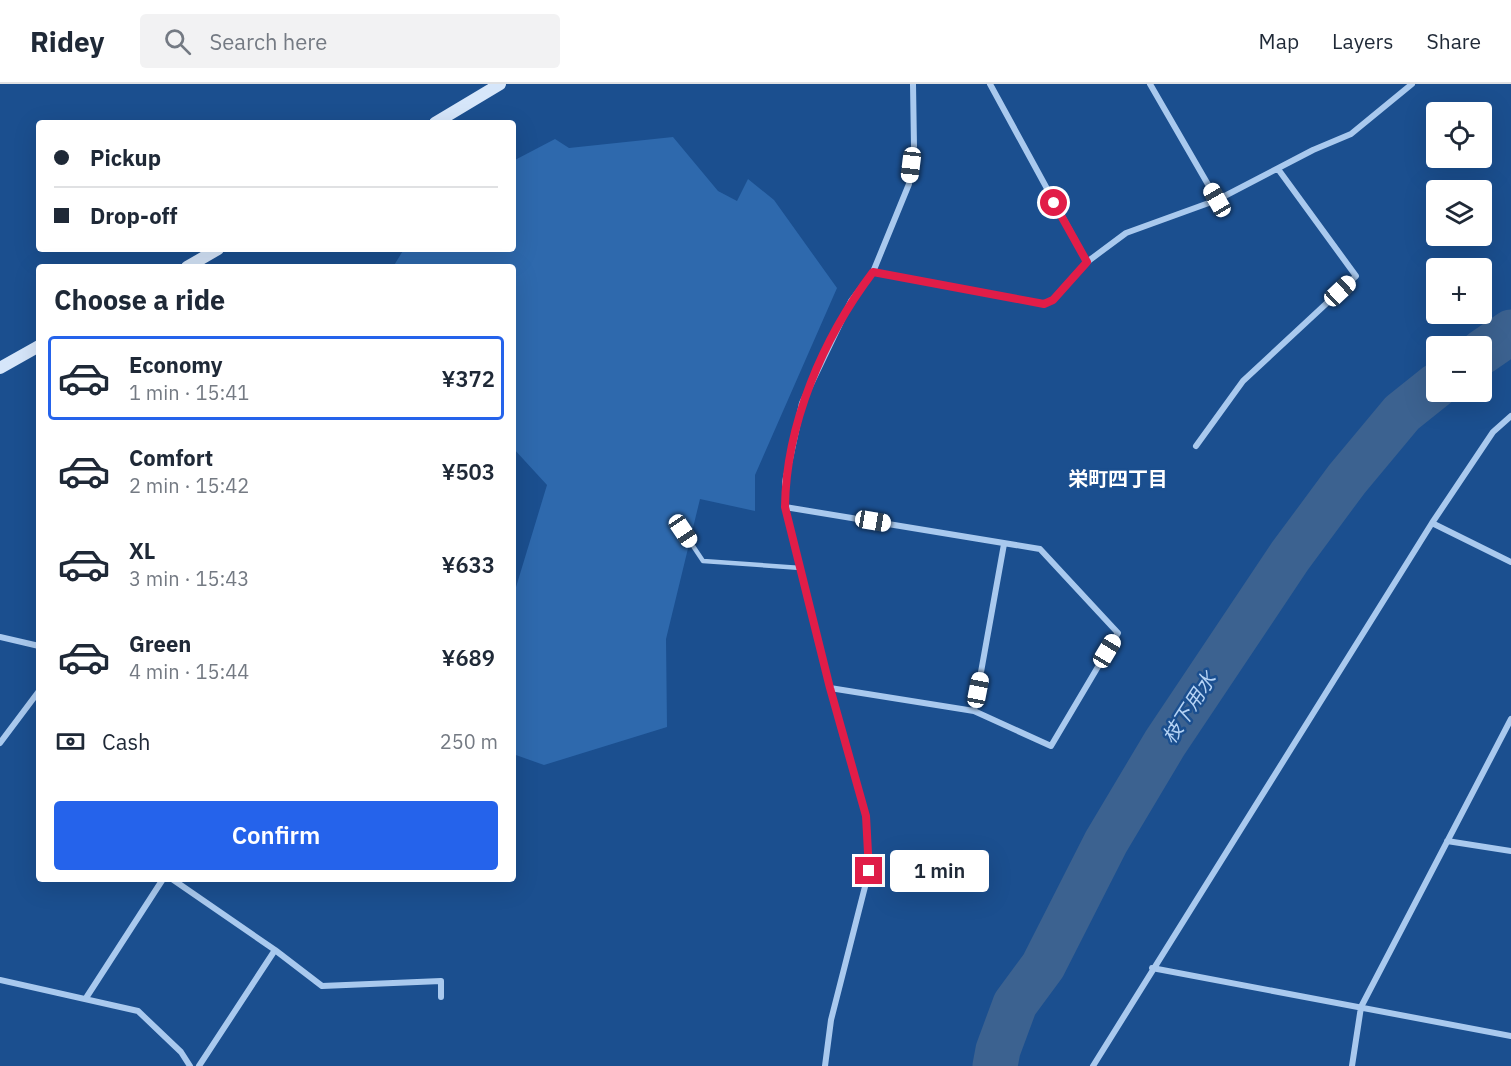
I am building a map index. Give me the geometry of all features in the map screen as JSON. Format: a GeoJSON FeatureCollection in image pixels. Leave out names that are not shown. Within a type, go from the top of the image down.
{"type":"FeatureCollection","features":[{"type":"Feature","properties":{"kind":"street"},"geometry":{"type":"LineString","coordinates":[[440,120],[500,84]]}},
{"type":"Feature","properties":{"kind":"street"},"geometry":{"type":"LineString","coordinates":[[825,1066],[831,1020],[869,871],[866,816],[830,688],[785,507],[785,482],[802,403],[851,301],[873,272],[909,184],[914,146],[913,84]]}},
{"type":"Feature","properties":{"kind":"street"},"geometry":{"type":"LineString","coordinates":[[990,84],[1087,262]]}},
{"type":"Feature","properties":{"kind":"street"},"geometry":{"type":"LineString","coordinates":[[1150,84],[1217,200]]}},
{"type":"Feature","properties":{"kind":"street"},"geometry":{"type":"LineString","coordinates":[[873,272],[1044,304],[1053,300],[1087,262],[1126,232],[1217,200],[1351,134],[1412,84]]}},
{"type":"Feature","properties":{"kind":"street"},"geometry":{"type":"LineString","coordinates":[[1196,446],[1243,381],[1356,276],[1278,169]]}},
{"type":"Feature","properties":{"kind":"street"},"geometry":{"type":"LineString","coordinates":[[192,264],[213,252]]}},
{"type":"Feature","properties":{"kind":"street"},"geometry":{"type":"LineString","coordinates":[[0,368],[36,348]]}},
{"type":"Feature","properties":{"kind":"street"},"geometry":{"type":"LineString","coordinates":[[1093,1066],[1432,523],[1492,432],[1511,416]]}},
{"type":"Feature","properties":{"kind":"street"},"geometry":{"type":"LineString","coordinates":[[785,507],[1040,549],[1118,633],[1051,746],[974,711],[830,688]]}},
{"type":"Feature","properties":{"kind":"street"},"geometry":{"type":"LineString","coordinates":[[1432,523],[1511,562]]}},
{"type":"Feature","properties":{"kind":"street"},"geometry":{"type":"LineString","coordinates":[[974,711],[1004,544]]}},
{"type":"Feature","properties":{"kind":"street"},"geometry":{"type":"LineString","coordinates":[[0,637],[36,645]]}},
{"type":"Feature","properties":{"kind":"street"},"geometry":{"type":"LineString","coordinates":[[0,743],[36,695]]}},
{"type":"Feature","properties":{"kind":"street"},"geometry":{"type":"LineString","coordinates":[[1352,1066],[1361,1007],[1511,719]]}},
{"type":"Feature","properties":{"kind":"street"},"geometry":{"type":"LineString","coordinates":[[1448,841],[1511,850]]}},
{"type":"Feature","properties":{"kind":"street"},"geometry":{"type":"LineString","coordinates":[[86,998],[161,882]]}},
{"type":"Feature","properties":{"kind":"street"},"geometry":{"type":"LineString","coordinates":[[176,882],[275,950],[322,986],[441,981],[441,997]]}},
{"type":"Feature","properties":{"kind":"street"},"geometry":{"type":"LineString","coordinates":[[199,1066],[275,950]]}},
{"type":"Feature","properties":{"kind":"street"},"geometry":{"type":"LineString","coordinates":[[1152,969],[1511,1036]]}},
{"type":"Feature","properties":{"kind":"street"},"geometry":{"type":"LineString","coordinates":[[0,980],[138,1011],[181,1052],[190,1066]]}},
{"type":"Feature","properties":{"kind":"lane"},"geometry":{"type":"LineString","coordinates":[[683,531],[704,561],[801,568]]}},
{"type":"Feature","properties":{"kind":"shaded area"},"geometry":{"type":"Polygon","coordinates":[[[673,137],[718,191],[737,201],[748,179],[774,200],[837,288],[755,475],[755,511],[700,499],[666,639],[667,727],[544,765],[516,755],[516,587],[547,485],[516,451],[516,264],[395,264],[402,252],[516,252],[516,159],[555,139],[569,148],[673,137]]]}},
{"type":"Feature","properties":{"kind":"waterway","name":"枝下用水"},"geometry":{"type":"LineString","coordinates":[[1492,345],[1511,332]]}},
{"type":"Feature","properties":{"kind":"waterway","name":"枝下用水"},"geometry":{"type":"LineString","coordinates":[[995,1066],[998,1050],[1015,1004],[1043,966],[1106,842],[1165,743],[1290,556],[1347,479],[1402,413],[1426,394]]}},
{"type":"Feature","properties":{"kind":"district","name":"栄町四丁目"},"geometry":{"type":"Point","coordinates":[1118,479]}},
{"type":"Feature","properties":{"kind":"route"},"geometry":{"type":"LineString","coordinates":[[869,871],[866,816],[830,688],[785,507],[785,482],[802,403],[851,301],[873,272],[1044,304],[1053,300],[1087,262],[1054,203]]}}]}
